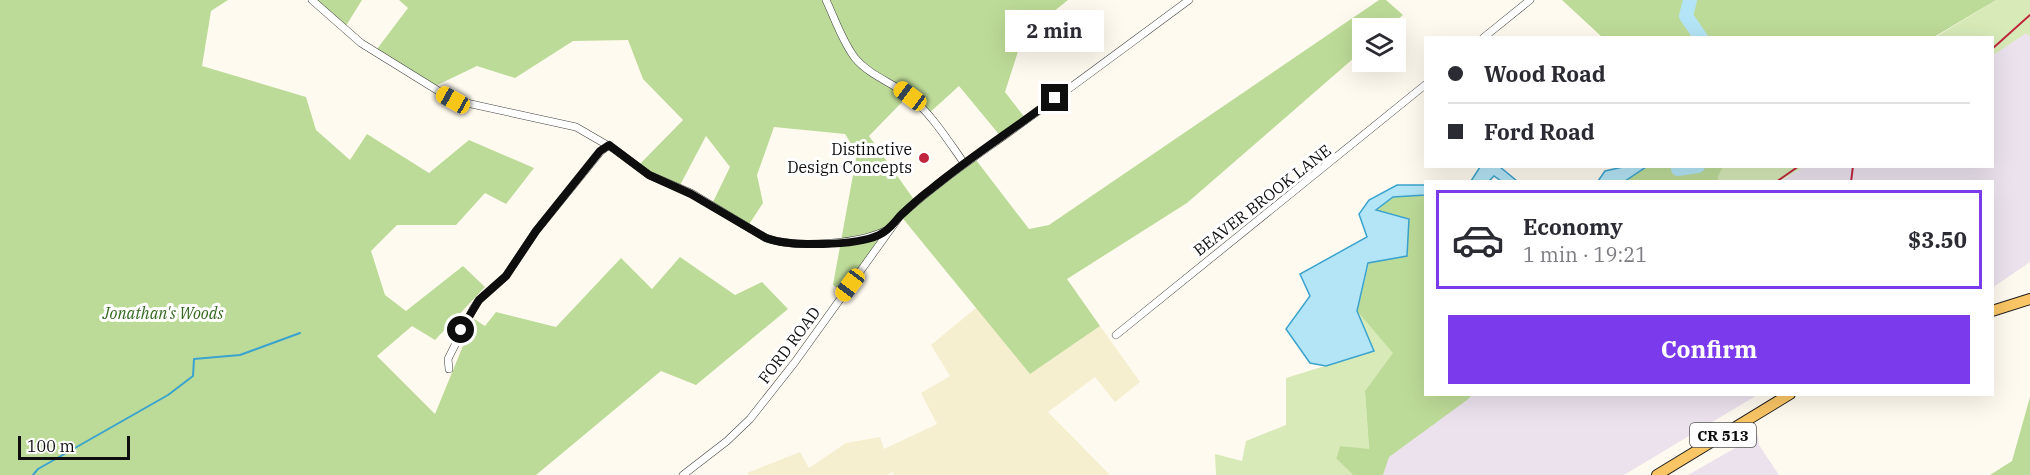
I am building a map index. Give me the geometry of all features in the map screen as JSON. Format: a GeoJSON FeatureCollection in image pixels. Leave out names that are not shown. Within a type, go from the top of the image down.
{"type":"FeatureCollection","features":[{"type":"Feature","properties":{"kind":"main road"},"geometry":{"type":"LineString","coordinates":[[1994,310],[2030,299]]}},
{"type":"Feature","properties":{"kind":"main road","name":"CR 513"},"geometry":{"type":"LineString","coordinates":[[1656,475],[1787,396]]}},
{"type":"Feature","properties":{"kind":"street"},"geometry":{"type":"LineString","coordinates":[[312,0],[361,43],[453,100],[576,127],[609,145],[649,175],[691,194],[775,242],[812,244],[854,240],[877,236],[891,228]]}},
{"type":"Feature","properties":{"kind":"street"},"geometry":{"type":"LineString","coordinates":[[826,0],[856,59],[865,68],[900,89],[919,104],[964,163]]}},
{"type":"Feature","properties":{"kind":"street","name":"FORD ROAD"},"geometry":{"type":"LineString","coordinates":[[683,475],[727,441],[754,414],[795,362],[900,216],[919,198],[1189,0]]}},
{"type":"Feature","properties":{"kind":"street"},"geometry":{"type":"LineString","coordinates":[[1485,36],[1530,0]]}},
{"type":"Feature","properties":{"kind":"street","name":"BEAVER BROOK LANE"},"geometry":{"type":"LineString","coordinates":[[1116,335],[1424,86]]}},
{"type":"Feature","properties":{"kind":"street"},"geometry":{"type":"LineString","coordinates":[[449,369],[448,359],[479,300],[506,276],[561,198],[600,151],[609,145]]}},
{"type":"Feature","properties":{"kind":"shaded area"},"geometry":{"type":"Polygon","coordinates":[[[2027,32],[2030,37],[2030,262],[1994,287],[1994,180],[1783,180],[1801,168],[1994,168],[1994,55],[2027,32]]]}},
{"type":"Feature","properties":{"kind":"shaded area"},"geometry":{"type":"Polygon","coordinates":[[[977,307],[1030,374],[1100,326],[1140,382],[1115,402],[1095,377],[1048,412],[1110,475],[894,475],[892,472],[888,475],[748,475],[747,473],[800,452],[809,468],[846,443],[880,437],[884,449],[937,424],[921,393],[950,376],[931,345],[977,307]]]}},
{"type":"Feature","properties":{"kind":"shaded area"},"geometry":{"type":"Polygon","coordinates":[[[1472,396],[1754,396],[1624,475],[1383,475],[1388,457],[1472,396]]]}},
{"type":"Feature","properties":{"kind":"shaded area"},"geometry":{"type":"Polygon","coordinates":[[[1758,435],[1759,445],[1779,475],[1688,475],[1758,435]]]}},
{"type":"Feature","properties":{"kind":"green space","name":"Jonathan's Woods"},"geometry":{"type":"Polygon","coordinates":[[[0,0],[228,0],[211,11],[202,66],[306,97],[316,130],[350,160],[367,134],[429,173],[469,140],[534,168],[506,204],[485,193],[456,225],[397,225],[371,251],[385,295],[406,311],[463,266],[485,287],[435,340],[412,326],[377,356],[435,414],[474,319],[485,326],[496,312],[556,327],[621,258],[652,289],[680,257],[735,295],[762,282],[788,309],[696,385],[661,371],[536,475],[0,475],[0,0]]]}},
{"type":"Feature","properties":{"kind":"green space"},"geometry":{"type":"Polygon","coordinates":[[[317,0],[362,0],[344,29],[317,0]]]}},
{"type":"Feature","properties":{"kind":"green space"},"geometry":{"type":"Polygon","coordinates":[[[399,0],[1068,0],[1023,36],[1005,92],[1026,119],[1002,138],[959,86],[927,115],[908,96],[869,136],[915,201],[973,156],[1029,229],[1049,225],[1352,18],[1352,60],[1187,203],[1067,279],[1100,326],[1030,374],[900,215],[843,293],[833,285],[857,153],[845,134],[774,127],[757,175],[763,203],[746,229],[711,206],[730,167],[706,136],[678,189],[636,168],[683,120],[643,79],[628,40],[573,41],[515,78],[477,66],[431,88],[374,53],[408,8],[399,0]]]}},
{"type":"Feature","properties":{"kind":"green space"},"geometry":{"type":"Polygon","coordinates":[[[1379,0],[1386,0],[1403,15],[1399,18],[1353,18],[1379,0]]]}},
{"type":"Feature","properties":{"kind":"green space"},"geometry":{"type":"Polygon","coordinates":[[[1562,0],[1996,0],[1936,36],[1601,36],[1562,0]]]}},
{"type":"Feature","properties":{"kind":"green space"},"geometry":{"type":"Polygon","coordinates":[[[1996,0],[2030,0],[2030,37],[2026,33],[1994,55],[1994,36],[1937,36],[1996,0]]]}},
{"type":"Feature","properties":{"kind":"green space"},"geometry":{"type":"Polygon","coordinates":[[[1644,168],[1722,168],[1718,180],[1626,180],[1644,168]]]}},
{"type":"Feature","properties":{"kind":"green space"},"geometry":{"type":"Polygon","coordinates":[[[1722,168],[1801,168],[1782,180],[1718,180],[1717,176],[1722,168]]]}},
{"type":"Feature","properties":{"kind":"green space"},"geometry":{"type":"Polygon","coordinates":[[[1424,195],[1424,396],[1471,396],[1389,457],[1383,475],[1353,475],[1336,458],[1340,446],[1369,449],[1365,391],[1393,353],[1357,311],[1369,263],[1376,211],[1393,197],[1424,195]]]}},
{"type":"Feature","properties":{"kind":"green space"},"geometry":{"type":"Polygon","coordinates":[[[1357,311],[1394,353],[1365,391],[1369,450],[1340,446],[1336,457],[1353,475],[1216,475],[1215,454],[1242,461],[1246,441],[1286,425],[1286,378],[1373,351],[1357,311]]]}},
{"type":"Feature","properties":{"kind":"green space"},"geometry":{"type":"Polygon","coordinates":[[[2030,397],[2030,475],[1990,475],[2012,461],[2030,397]]]}},
{"type":"Feature","properties":{"kind":"water"},"geometry":{"type":"Polygon","coordinates":[[[1479,168],[1501,168],[1516,180],[1500,180],[1494,176],[1490,180],[1472,180],[1479,168]]]}},
{"type":"Feature","properties":{"kind":"water"},"geometry":{"type":"Polygon","coordinates":[[[1618,168],[1644,168],[1626,180],[1599,180],[1605,171],[1618,168]]]}},
{"type":"Feature","properties":{"kind":"water"},"geometry":{"type":"Polygon","coordinates":[[[1397,185],[1424,185],[1424,195],[1393,197],[1376,210],[1409,219],[1407,256],[1368,263],[1357,311],[1374,351],[1326,366],[1310,363],[1286,329],[1310,296],[1300,274],[1367,237],[1359,214],[1369,200],[1397,185]]]}},
{"type":"Feature","properties":{"kind":"waterway"},"geometry":{"type":"LineString","coordinates":[[1690,0],[1686,16],[1700,36]]}},
{"type":"Feature","properties":{"kind":"waterway"},"geometry":{"type":"LineString","coordinates":[[1678,169],[1685,168]]}},
{"type":"Feature","properties":{"kind":"waterway"},"geometry":{"type":"LineString","coordinates":[[33,475],[38,469],[168,395],[193,376],[194,359],[240,355],[300,333]]}},
{"type":"Feature","properties":{"kind":"railway"},"geometry":{"type":"LineString","coordinates":[[1994,47],[2030,15]]}},
{"type":"Feature","properties":{"kind":"railway"},"geometry":{"type":"LineString","coordinates":[[1779,180],[1796,168]]}},
{"type":"Feature","properties":{"kind":"railway"},"geometry":{"type":"LineString","coordinates":[[1851,180],[1853,168]]}},
{"type":"Feature","properties":{"kind":"place","name":"Distinctive Design Concepts"},"geometry":{"type":"Point","coordinates":[924,158]}},
{"type":"Feature","properties":{"kind":"route"},"geometry":{"type":"LineString","coordinates":[[461,330],[479,300],[506,276],[561,198],[600,151],[609,145],[649,175],[691,194],[775,242],[812,244],[866,239],[891,228],[919,198],[958,167],[1055,98]]}}]}
